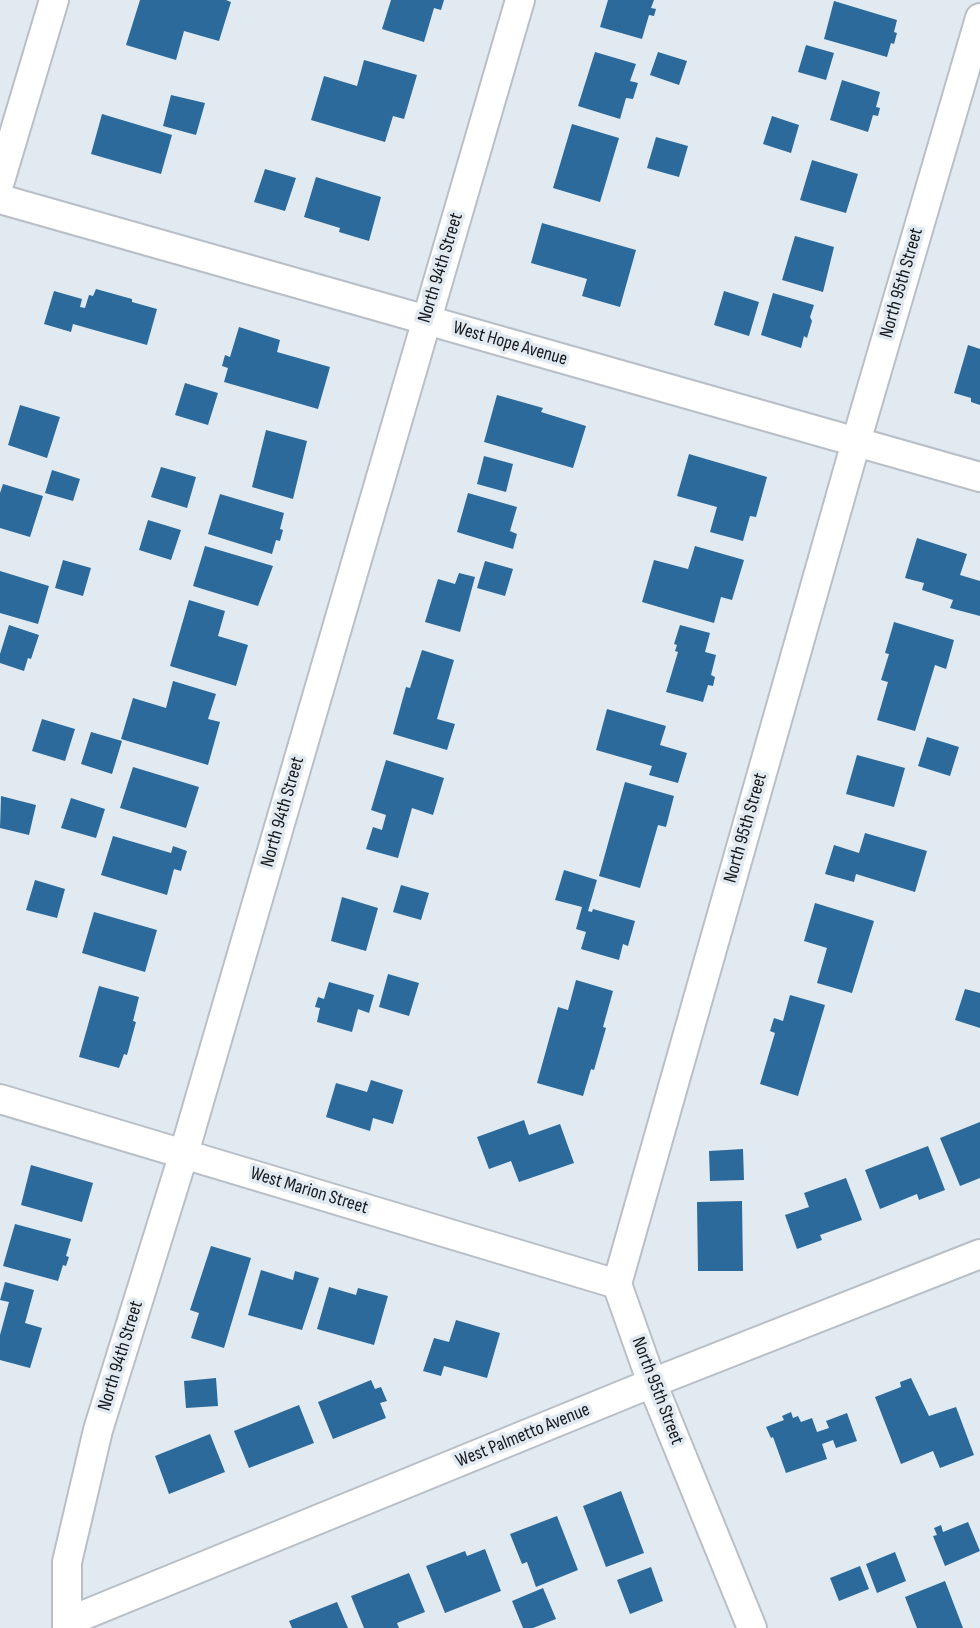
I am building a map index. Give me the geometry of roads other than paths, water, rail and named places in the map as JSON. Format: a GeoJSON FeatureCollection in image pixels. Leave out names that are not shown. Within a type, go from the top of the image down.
{"type":"FeatureCollection","features":[{"type":"Feature","properties":{"kind":"street"},"geometry":{"type":"LineString","coordinates":[[0,181],[54,0]]}},
{"type":"Feature","properties":{"kind":"street","name":"North 94th Street"},"geometry":{"type":"LineString","coordinates":[[67,1625],[67,1562],[98,1430],[184,1153],[520,0]]}},
{"type":"Feature","properties":{"kind":"street","name":"North 95th Street"},"geometry":{"type":"LineString","coordinates":[[752,1628],[652,1383],[617,1284],[856,442],[980,18]]}},
{"type":"Feature","properties":{"kind":"street","name":"West Hope Avenue"},"geometry":{"type":"LineString","coordinates":[[0,199],[980,477]]}},
{"type":"Feature","properties":{"kind":"street","name":"West Marion Street"},"geometry":{"type":"LineString","coordinates":[[0,1099],[617,1284]]}},
{"type":"Feature","properties":{"kind":"street","name":"West Palmetto Avenue"},"geometry":{"type":"LineString","coordinates":[[67,1625],[652,1383],[980,1254]]}}]}
